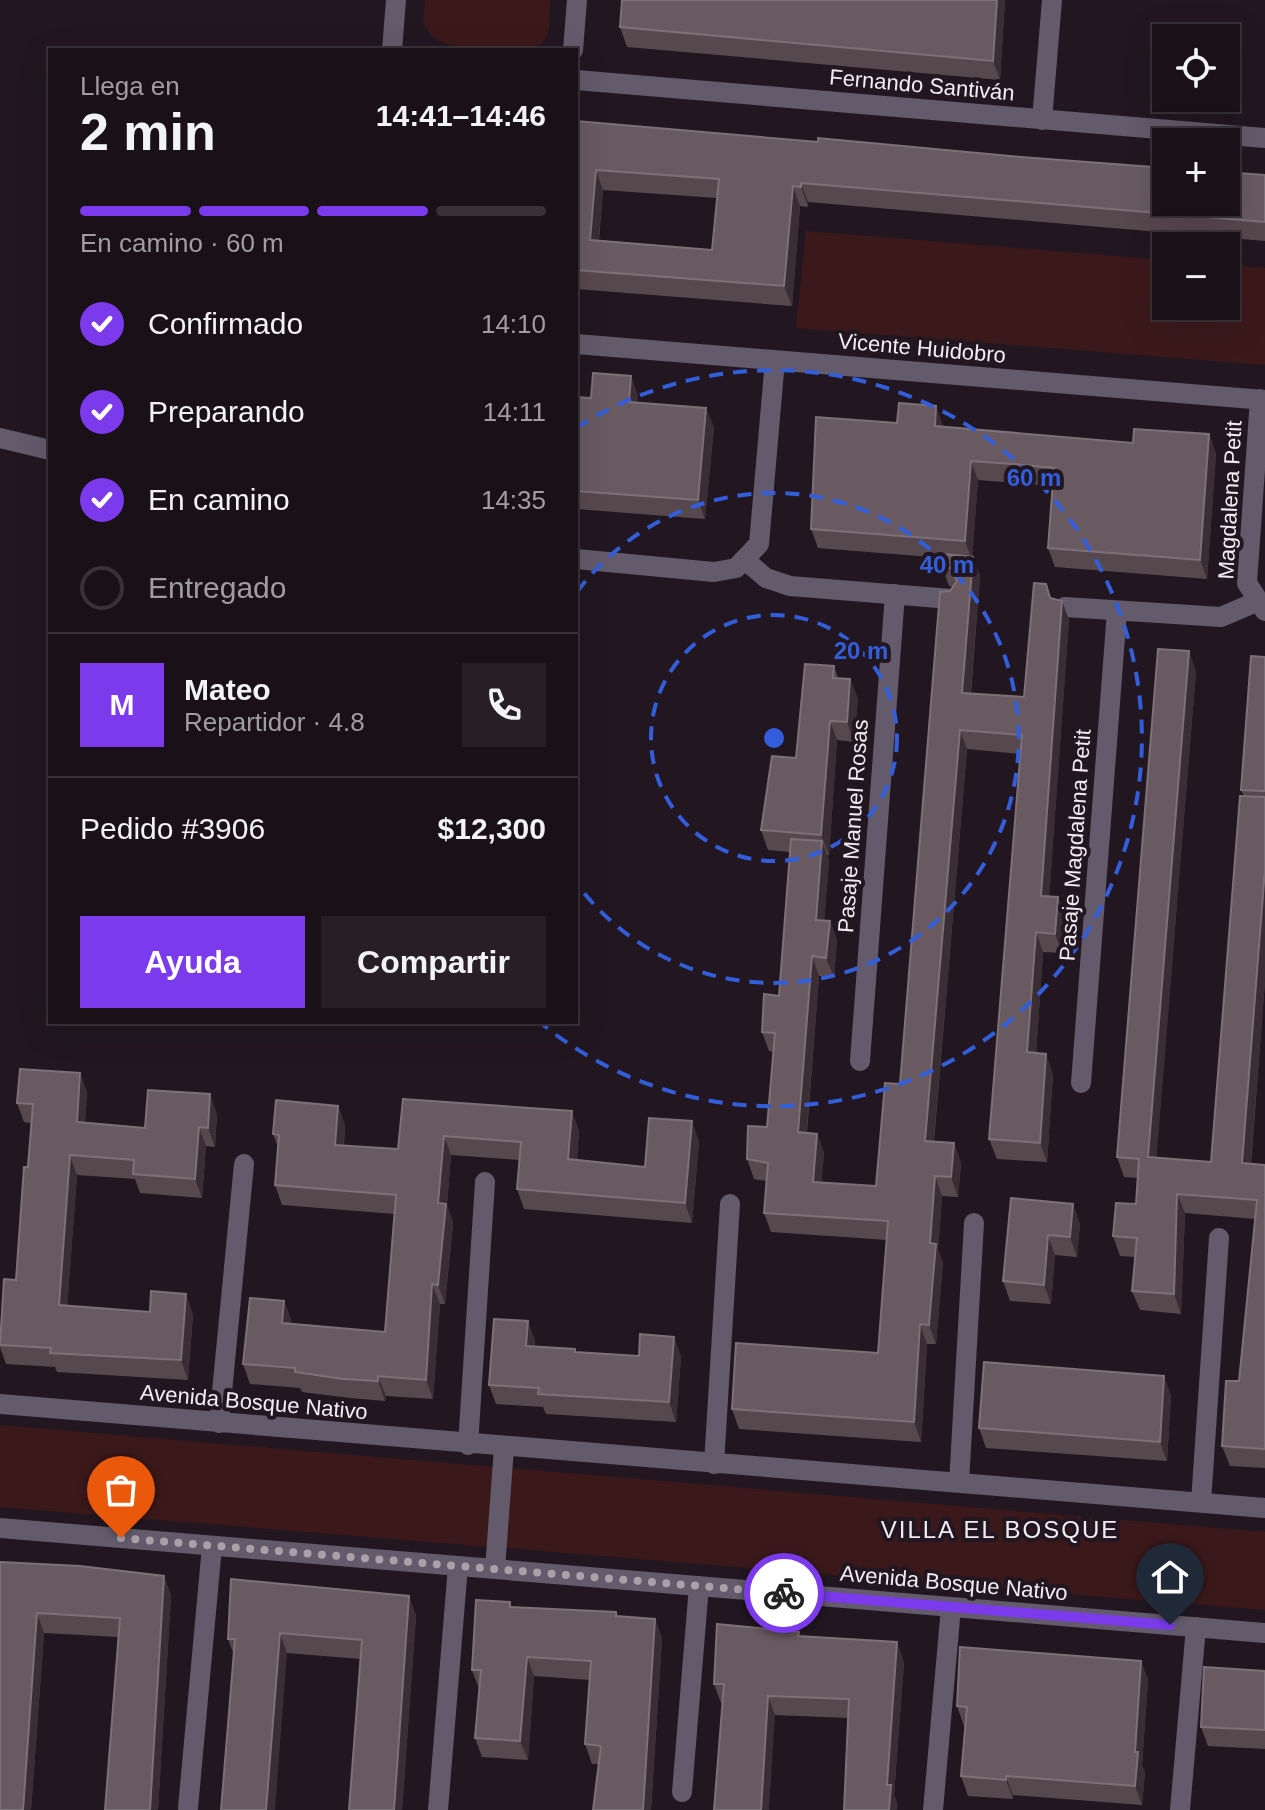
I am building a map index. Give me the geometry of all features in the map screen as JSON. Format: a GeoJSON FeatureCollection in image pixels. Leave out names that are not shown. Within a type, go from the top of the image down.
{"type":"FeatureCollection","features":[{"type":"Feature","properties":{"kind":"street"},"geometry":{"type":"LineString","coordinates":[[392,48],[396,0]]}},
{"type":"Feature","properties":{"kind":"street"},"geometry":{"type":"LineString","coordinates":[[573,48],[577,0]]}},
{"type":"Feature","properties":{"kind":"street"},"geometry":{"type":"LineString","coordinates":[[1042,120],[1052,0]]}},
{"type":"Feature","properties":{"kind":"street","name":"Fernando Santiván"},"geometry":{"type":"LineString","coordinates":[[578,80],[1265,138]]}},
{"type":"Feature","properties":{"kind":"street","name":"Vicente Huidobro"},"geometry":{"type":"LineString","coordinates":[[578,344],[1262,399]]}},
{"type":"Feature","properties":{"kind":"street"},"geometry":{"type":"LineString","coordinates":[[578,559],[714,572],[736,568],[746,561],[762,534],[775,360]]}},
{"type":"Feature","properties":{"kind":"street","name":"Magdalena Petit"},"geometry":{"type":"LineString","coordinates":[[1260,606],[1247,583],[1247,572],[1262,399]]}},
{"type":"Feature","properties":{"kind":"street"},"geometry":{"type":"LineString","coordinates":[[0,438],[48,450]]}},
{"type":"Feature","properties":{"kind":"street"},"geometry":{"type":"LineString","coordinates":[[746,561],[766,578],[790,586],[951,599]]}},
{"type":"Feature","properties":{"kind":"street","name":"Pasaje Manuel Rosas"},"geometry":{"type":"LineString","coordinates":[[860,1061],[895,594]]}},
{"type":"Feature","properties":{"kind":"street"},"geometry":{"type":"LineString","coordinates":[[1065,607],[1221,617],[1260,606]]}},
{"type":"Feature","properties":{"kind":"street","name":"Pasaje Magdalena Petit"},"geometry":{"type":"LineString","coordinates":[[1081,1083],[1117,611]]}},
{"type":"Feature","properties":{"kind":"street"},"geometry":{"type":"LineString","coordinates":[[219,1423],[244,1164]]}},
{"type":"Feature","properties":{"kind":"street"},"geometry":{"type":"LineString","coordinates":[[468,1445],[485,1182]]}},
{"type":"Feature","properties":{"kind":"street"},"geometry":{"type":"LineString","coordinates":[[714,1464],[730,1204]]}},
{"type":"Feature","properties":{"kind":"street"},"geometry":{"type":"LineString","coordinates":[[959,1483],[974,1223]]}},
{"type":"Feature","properties":{"kind":"street"},"geometry":{"type":"LineString","coordinates":[[1201,1502],[1219,1238]]}},
{"type":"Feature","properties":{"kind":"street","name":"Avenida Bosque Nativo"},"geometry":{"type":"LineString","coordinates":[[0,1404],[504,1448],[1265,1508]]}},
{"type":"Feature","properties":{"kind":"street"},"geometry":{"type":"LineString","coordinates":[[495,1569],[504,1448]]}},
{"type":"Feature","properties":{"kind":"street","name":"Avenida Bosque Nativo"},"geometry":{"type":"LineString","coordinates":[[0,1528],[1265,1633]]}},
{"type":"Feature","properties":{"kind":"street"},"geometry":{"type":"LineString","coordinates":[[188,1808],[212,1546]]}},
{"type":"Feature","properties":{"kind":"street"},"geometry":{"type":"LineString","coordinates":[[438,1810],[458,1566]]}},
{"type":"Feature","properties":{"kind":"street"},"geometry":{"type":"LineString","coordinates":[[682,1792],[699,1586]]}},
{"type":"Feature","properties":{"kind":"street"},"geometry":{"type":"LineString","coordinates":[[933,1810],[951,1607]]}},
{"type":"Feature","properties":{"kind":"street"},"geometry":{"type":"LineString","coordinates":[[1180,1810],[1196,1627]]}},
{"type":"Feature","properties":{"kind":"shaded area"},"geometry":{"type":"Polygon","coordinates":[[[425,0],[550,0],[547,35],[542,43],[534,47],[457,46],[434,38],[423,24],[425,0]]]}},
{"type":"Feature","properties":{"kind":"shaded area"},"geometry":{"type":"Polygon","coordinates":[[[806,231],[1152,259],[1152,320],[1240,320],[1240,266],[1265,268],[1265,365],[796,328],[806,231]]]}},
{"type":"Feature","properties":{"kind":"shaded area"},"geometry":{"type":"Polygon","coordinates":[[[0,1425],[1265,1532],[1265,1610],[0,1507],[0,1425]]]}},
{"type":"Feature","properties":{"kind":"building"},"geometry":{"type":"Polygon","coordinates":[[[622,0],[997,0],[993,61],[620,27],[622,0]]]}},
{"type":"Feature","properties":{"kind":"building"},"geometry":{"type":"Polygon","coordinates":[[[578,121],[1152,167],[1152,213],[801,183],[801,187],[793,186],[784,286],[578,270],[578,121]],[[596,170],[590,240],[712,250],[719,179],[596,170]]]}},
{"type":"Feature","properties":{"kind":"building"},"geometry":{"type":"Polygon","coordinates":[[[1240,173],[1265,175],[1265,222],[1194,216],[1240,216],[1240,173]]]}},
{"type":"Feature","properties":{"kind":"building"},"geometry":{"type":"Polygon","coordinates":[[[593,373],[631,376],[629,402],[706,408],[698,500],[578,491],[578,397],[591,398],[593,373]]]}},
{"type":"Feature","properties":{"kind":"building"},"geometry":{"type":"Polygon","coordinates":[[[899,403],[936,406],[935,426],[1133,443],[1134,429],[1209,434],[1200,560],[1048,548],[1054,468],[1013,464],[971,461],[965,541],[811,529],[816,417],[897,423],[899,403]]]}},
{"type":"Feature","properties":{"kind":"building"},"geometry":{"type":"Polygon","coordinates":[[[943,554],[973,557],[962,693],[1024,697],[1034,583],[1046,584],[1050,598],[1062,601],[1041,896],[1058,897],[1055,934],[1036,932],[1027,1052],[1046,1054],[1040,1143],[989,1139],[1022,735],[960,730],[925,1141],[954,1143],[951,1177],[935,1176],[930,1243],[936,1244],[929,1325],[920,1324],[914,1422],[732,1409],[736,1343],[878,1353],[888,1221],[764,1213],[768,1163],[747,1159],[748,1126],[767,1127],[775,1033],[762,1032],[764,994],[779,996],[791,839],[822,841],[816,920],[830,921],[826,958],[812,956],[798,1132],[817,1134],[813,1182],[876,1186],[885,1083],[900,1084],[940,592],[950,591],[957,581],[952,569],[942,566],[943,554]]]}},
{"type":"Feature","properties":{"kind":"building"},"geometry":{"type":"Polygon","coordinates":[[[1158,649],[1189,651],[1148,1157],[1211,1162],[1240,796],[1265,797],[1265,869],[1242,1163],[1265,1165],[1265,1449],[1222,1446],[1226,1381],[1239,1381],[1257,1200],[1177,1194],[1174,1294],[1132,1291],[1137,1238],[1113,1236],[1116,1203],[1136,1204],[1139,1159],[1117,1157],[1158,649]]]}},
{"type":"Feature","properties":{"kind":"building"},"geometry":{"type":"Polygon","coordinates":[[[1251,656],[1265,657],[1265,791],[1241,790],[1251,656]]]}},
{"type":"Feature","properties":{"kind":"building"},"geometry":{"type":"Polygon","coordinates":[[[805,664],[834,666],[833,678],[850,679],[847,722],[830,721],[821,835],[761,830],[772,756],[796,758],[805,664]]]}},
{"type":"Feature","properties":{"kind":"building"},"geometry":{"type":"Polygon","coordinates":[[[20,1069],[80,1073],[77,1122],[145,1128],[148,1090],[210,1094],[208,1128],[199,1127],[195,1179],[133,1174],[134,1160],[70,1155],[59,1305],[150,1312],[151,1291],[186,1294],[181,1360],[50,1353],[51,1348],[0,1345],[4,1279],[16,1280],[24,1167],[28,1167],[33,1104],[17,1103],[20,1069]]]}},
{"type":"Feature","properties":{"kind":"building"},"geometry":{"type":"Polygon","coordinates":[[[403,1099],[572,1111],[568,1159],[645,1167],[649,1118],[692,1121],[685,1203],[517,1189],[521,1142],[444,1136],[438,1203],[446,1204],[438,1285],[432,1284],[426,1380],[378,1376],[378,1381],[343,1379],[295,1372],[295,1368],[243,1364],[250,1298],[284,1301],[282,1323],[385,1332],[396,1195],[275,1185],[279,1135],[273,1134],[276,1100],[338,1106],[335,1145],[398,1149],[403,1099]]]}},
{"type":"Feature","properties":{"kind":"building"},"geometry":{"type":"Polygon","coordinates":[[[1011,1198],[1073,1204],[1070,1237],[1048,1235],[1044,1285],[1003,1281],[1011,1198]]]}},
{"type":"Feature","properties":{"kind":"building"},"geometry":{"type":"Polygon","coordinates":[[[494,1319],[528,1321],[526,1346],[575,1349],[575,1352],[639,1356],[640,1334],[674,1337],[669,1402],[538,1394],[539,1388],[489,1385],[494,1319]]]}},
{"type":"Feature","properties":{"kind":"building"},"geometry":{"type":"Polygon","coordinates":[[[984,1362],[1164,1376],[1160,1442],[979,1428],[984,1362]]]}},
{"type":"Feature","properties":{"kind":"building"},"geometry":{"type":"Polygon","coordinates":[[[0,1562],[80,1566],[164,1576],[150,1810],[105,1810],[120,1618],[37,1613],[23,1810],[0,1810],[0,1562]]]}},
{"type":"Feature","properties":{"kind":"building"},"geometry":{"type":"Polygon","coordinates":[[[231,1579],[409,1596],[394,1810],[349,1810],[362,1640],[280,1633],[266,1810],[221,1810],[235,1639],[228,1639],[231,1579]]]}},
{"type":"Feature","properties":{"kind":"building"},"geometry":{"type":"Polygon","coordinates":[[[476,1600],[510,1602],[510,1607],[616,1612],[616,1616],[655,1619],[643,1810],[593,1810],[601,1746],[585,1744],[591,1661],[527,1657],[520,1741],[475,1738],[481,1670],[472,1670],[476,1600]]]}},
{"type":"Feature","properties":{"kind":"building"},"geometry":{"type":"Polygon","coordinates":[[[717,1624],[799,1632],[798,1636],[897,1642],[887,1785],[891,1785],[889,1810],[844,1810],[849,1699],[768,1696],[761,1810],[714,1810],[724,1684],[714,1684],[717,1624]]]}},
{"type":"Feature","properties":{"kind":"building"},"geometry":{"type":"Polygon","coordinates":[[[960,1647],[1141,1661],[1135,1786],[1006,1776],[1006,1780],[961,1776],[967,1707],[957,1706],[960,1647]]]}},
{"type":"Feature","properties":{"kind":"building"},"geometry":{"type":"Polygon","coordinates":[[[1204,1667],[1265,1671],[1265,1730],[1201,1727],[1204,1667]]]}},
{"type":"Feature","properties":{"kind":"way so far"},"geometry":{"type":"LineString","coordinates":[[121,1538],[784,1593]]}},
{"type":"Feature","properties":{"kind":"district","name":"VILLA EL BOSQUE"},"geometry":{"type":"Point","coordinates":[1000,1529]}},
{"type":"Feature","properties":{"kind":"route"},"geometry":{"type":"LineString","coordinates":[[784,1593],[1170,1625]]}}]}
